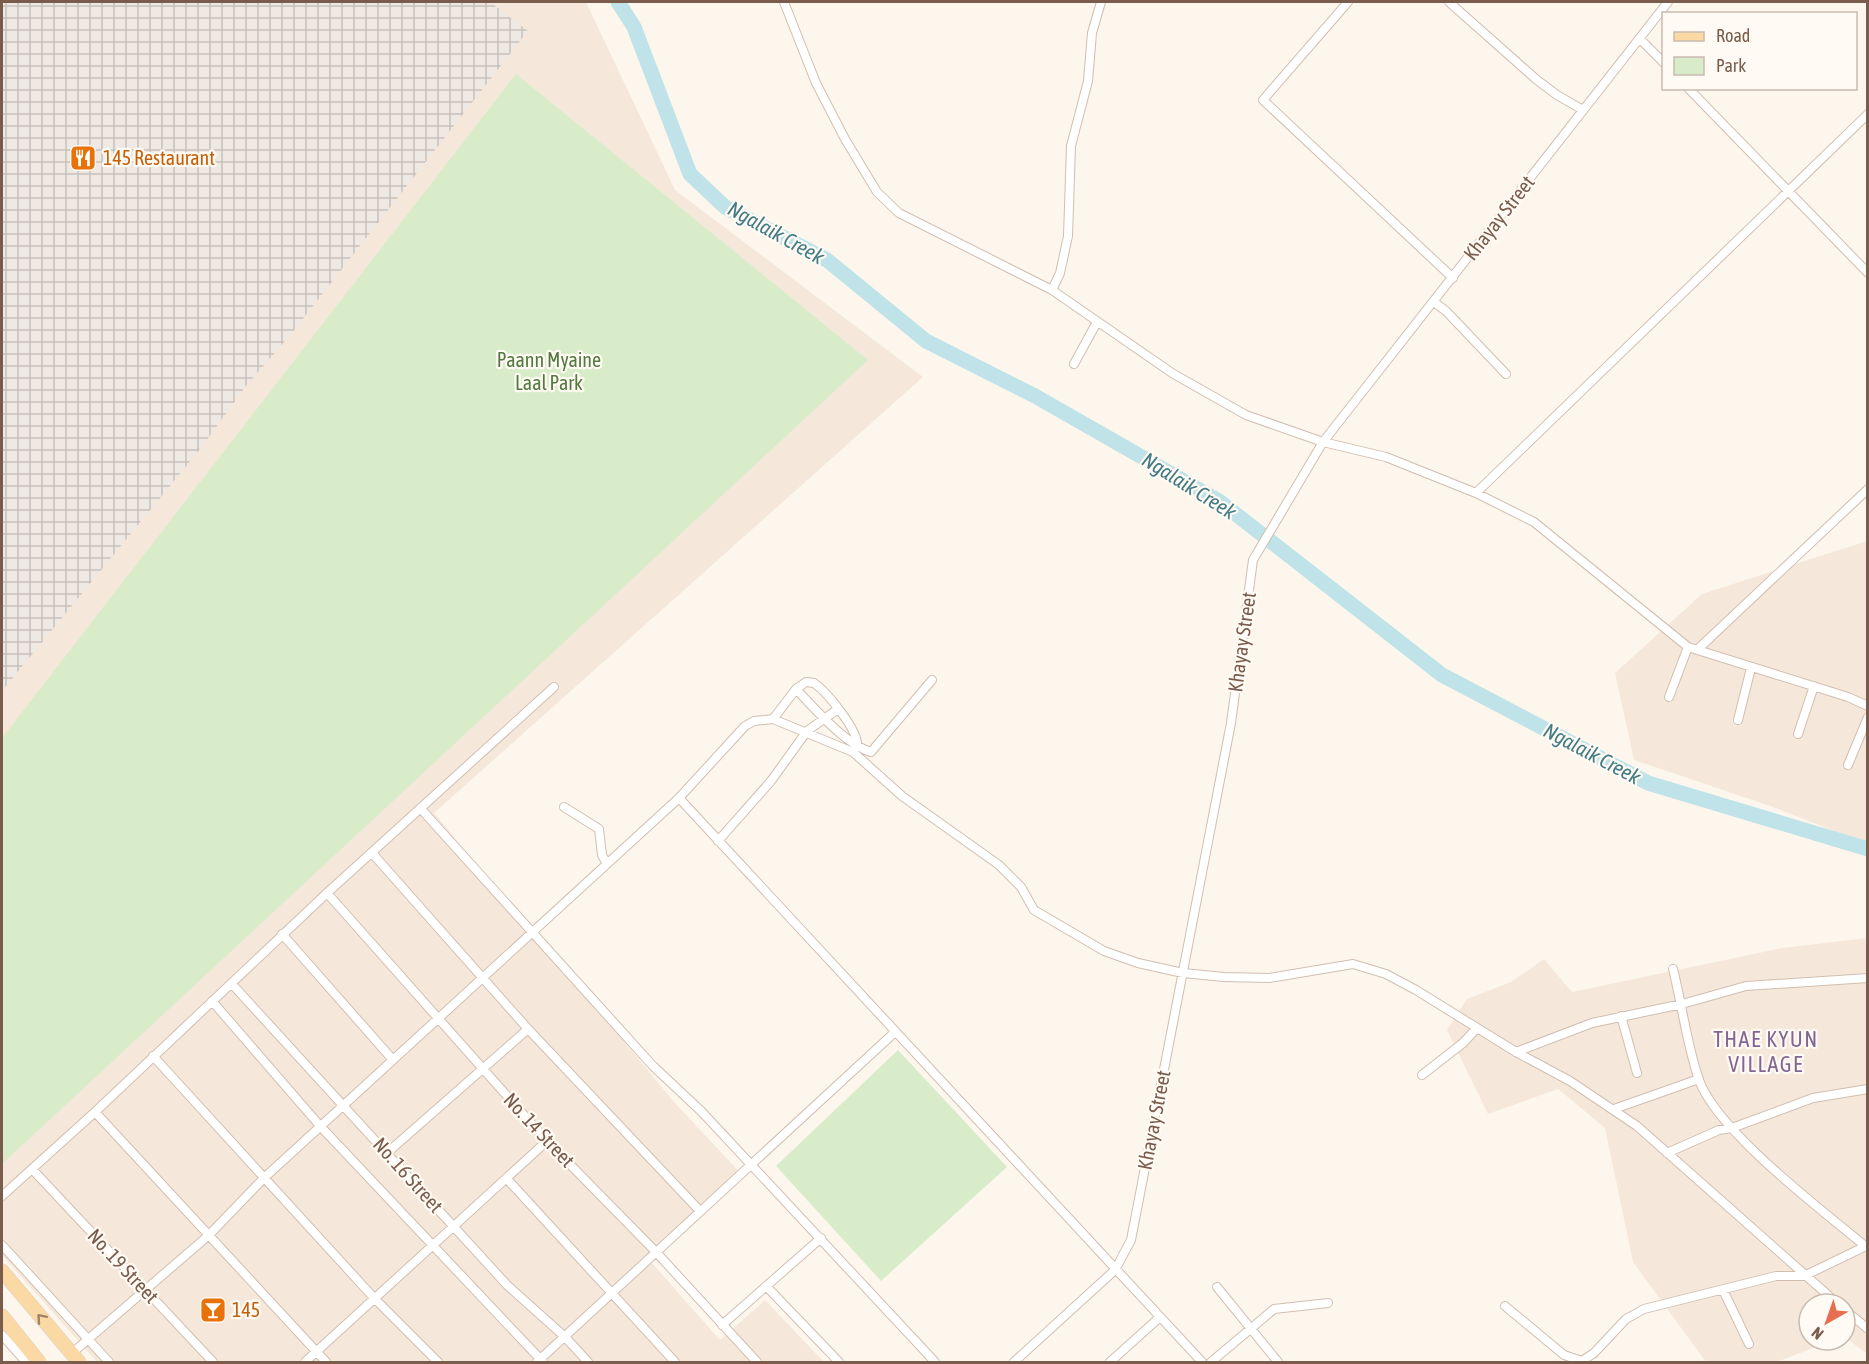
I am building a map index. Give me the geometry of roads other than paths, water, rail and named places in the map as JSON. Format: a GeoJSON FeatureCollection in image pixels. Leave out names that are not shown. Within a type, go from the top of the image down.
{"type":"FeatureCollection","features":[{"type":"Feature","properties":{"kind":"main road"},"geometry":{"type":"LineString","coordinates":[[2,1272],[75,1358]]}},
{"type":"Feature","properties":{"kind":"main road"},"geometry":{"type":"LineString","coordinates":[[2,1317],[39,1362]]}},
{"type":"Feature","properties":{"kind":"street"},"geometry":{"type":"LineString","coordinates":[[784,2],[816,83],[844,139],[877,192],[889,205],[910,219],[1052,290],[1172,373],[1246,415],[1323,442],[1386,457],[1476,493],[1527,518],[1554,536],[1664,630],[1692,648],[1814,686],[1868,706]]}},
{"type":"Feature","properties":{"kind":"street"},"geometry":{"type":"LineString","coordinates":[[1052,290],[1060,273],[1068,236],[1071,146],[1088,81],[1092,33],[1101,2]]}},
{"type":"Feature","properties":{"kind":"street"},"geometry":{"type":"LineString","coordinates":[[1348,2],[1263,100],[1453,278]]}},
{"type":"Feature","properties":{"kind":"street"},"geometry":{"type":"LineString","coordinates":[[1449,2],[1537,80],[1583,110]]}},
{"type":"Feature","properties":{"kind":"street","name":"Khayay Street"},"geometry":{"type":"LineString","coordinates":[[1014,1362],[1115,1270],[1131,1240],[1231,723],[1253,560],[1323,442],[1668,2]]}},
{"type":"Feature","properties":{"kind":"street"},"geometry":{"type":"LineString","coordinates":[[1640,39],[1662,61]]}},
{"type":"Feature","properties":{"kind":"street"},"geometry":{"type":"LineString","coordinates":[[1690,90],[1868,273]]}},
{"type":"Feature","properties":{"kind":"street"},"geometry":{"type":"LineString","coordinates":[[1476,493],[1868,114]]}},
{"type":"Feature","properties":{"kind":"street"},"geometry":{"type":"LineString","coordinates":[[1434,302],[1446,311],[1506,374]]}},
{"type":"Feature","properties":{"kind":"street"},"geometry":{"type":"LineString","coordinates":[[1074,364],[1097,322]]}},
{"type":"Feature","properties":{"kind":"street"},"geometry":{"type":"LineString","coordinates":[[1669,697],[1692,648],[1868,489]]}},
{"type":"Feature","properties":{"kind":"street"},"geometry":{"type":"LineString","coordinates":[[1738,720],[1751,668]]}},
{"type":"Feature","properties":{"kind":"street"},"geometry":{"type":"LineString","coordinates":[[75,1358],[88,1340],[209,1235],[264,1178],[679,798],[745,726],[754,721],[773,718],[855,749],[870,752],[874,751],[932,680]]}},
{"type":"Feature","properties":{"kind":"street"},"geometry":{"type":"LineString","coordinates":[[773,718],[796,689],[806,682],[814,683],[838,709],[853,730],[855,749]]}},
{"type":"Feature","properties":{"kind":"street"},"geometry":{"type":"LineString","coordinates":[[1798,734],[1814,686]]}},
{"type":"Feature","properties":{"kind":"street"},"geometry":{"type":"LineString","coordinates":[[2,1196],[232,984],[282,934],[554,687]]}},
{"type":"Feature","properties":{"kind":"street"},"geometry":{"type":"LineString","coordinates":[[796,689],[902,796],[999,865],[1021,887],[1034,910],[1104,951],[1138,963],[1183,973],[1269,978],[1353,964],[1393,978],[1614,1109],[1823,1292]]}},
{"type":"Feature","properties":{"kind":"street"},"geometry":{"type":"LineString","coordinates":[[718,841],[771,781],[807,731],[823,717],[838,709]]}},
{"type":"Feature","properties":{"kind":"street"},"geometry":{"type":"LineString","coordinates":[[1848,765],[1868,717]]}},
{"type":"Feature","properties":{"kind":"street"},"geometry":{"type":"LineString","coordinates":[[679,798],[894,1034],[1202,1362]]}},
{"type":"Feature","properties":{"kind":"street"},"geometry":{"type":"LineString","coordinates":[[564,807],[599,829],[602,855],[607,864]]}},
{"type":"Feature","properties":{"kind":"street"},"geometry":{"type":"LineString","coordinates":[[421,809],[654,1066],[702,1112],[821,1238],[929,1360]]}},
{"type":"Feature","properties":{"kind":"street"},"geometry":{"type":"LineString","coordinates":[[372,853],[528,1029],[700,1211]]}},
{"type":"Feature","properties":{"kind":"street","name":"No. 14 Street"},"geometry":{"type":"LineString","coordinates":[[327,893],[547,1141],[656,1252],[757,1362]]}},
{"type":"Feature","properties":{"kind":"street"},"geometry":{"type":"LineString","coordinates":[[282,934],[393,1060]]}},
{"type":"Feature","properties":{"kind":"street"},"geometry":{"type":"LineString","coordinates":[[1505,1306],[1564,1355],[1582,1361],[1594,1353],[1626,1319],[1644,1309],[1776,1276],[1804,1276],[1866,1246],[1766,1161],[1732,1128],[1708,1100],[1699,1079],[1673,969]]}},
{"type":"Feature","properties":{"kind":"street"},"geometry":{"type":"LineString","coordinates":[[1516,1052],[1592,1023],[1682,1004],[1746,986],[1868,978]]}},
{"type":"Feature","properties":{"kind":"street","name":"No. 16 Street"},"geometry":{"type":"LineString","coordinates":[[232,984],[388,1152],[507,1285],[565,1337],[588,1362]]}},
{"type":"Feature","properties":{"kind":"street"},"geometry":{"type":"LineString","coordinates":[[212,1001],[321,1127],[540,1361],[894,1034]]}},
{"type":"Feature","properties":{"kind":"street"},"geometry":{"type":"LineString","coordinates":[[1621,1016],[1637,1073]]}},
{"type":"Feature","properties":{"kind":"street"},"geometry":{"type":"LineString","coordinates":[[1422,1075],[1463,1043],[1477,1028]]}},
{"type":"Feature","properties":{"kind":"street"},"geometry":{"type":"LineString","coordinates":[[388,1152],[482,1067],[528,1029]]}},
{"type":"Feature","properties":{"kind":"street"},"geometry":{"type":"LineString","coordinates":[[153,1056],[374,1298],[438,1362]]}},
{"type":"Feature","properties":{"kind":"street"},"geometry":{"type":"LineString","coordinates":[[1614,1109],[1699,1079]]}},
{"type":"Feature","properties":{"kind":"street"},"geometry":{"type":"LineString","coordinates":[[1667,1153],[1719,1130],[1732,1128],[1814,1098],[1868,1089]]}},
{"type":"Feature","properties":{"kind":"street"},"geometry":{"type":"LineString","coordinates":[[95,1112],[326,1362]]}},
{"type":"Feature","properties":{"kind":"street"},"geometry":{"type":"LineString","coordinates":[[305,1362],[547,1141]]}},
{"type":"Feature","properties":{"kind":"street","name":"No. 19 Street"},"geometry":{"type":"LineString","coordinates":[[32,1169],[213,1362]]}},
{"type":"Feature","properties":{"kind":"street"},"geometry":{"type":"LineString","coordinates":[[507,1179],[675,1362]]}},
{"type":"Feature","properties":{"kind":"street"},"geometry":{"type":"LineString","coordinates":[[722,1324],[821,1238]]}},
{"type":"Feature","properties":{"kind":"street"},"geometry":{"type":"LineString","coordinates":[[2,1245],[109,1362]]}},
{"type":"Feature","properties":{"kind":"street"},"geometry":{"type":"LineString","coordinates":[[767,1287],[839,1362]]}},
{"type":"Feature","properties":{"kind":"street"},"geometry":{"type":"LineString","coordinates":[[1216,1287],[1278,1362]]}},
{"type":"Feature","properties":{"kind":"street"},"geometry":{"type":"LineString","coordinates":[[1723,1290],[1749,1344]]}},
{"type":"Feature","properties":{"kind":"street"},"geometry":{"type":"LineString","coordinates":[[1211,1362],[1274,1309],[1328,1303]]}},
{"type":"Feature","properties":{"kind":"street"},"geometry":{"type":"LineString","coordinates":[[1110,1362],[1160,1317]]}},
{"type":"Feature","properties":{"kind":"street"},"geometry":{"type":"LineString","coordinates":[[2,1335],[26,1362]]}},
{"type":"Feature","properties":{"kind":"waterway","name":"Ngalaik Creek"},"geometry":{"type":"LineString","coordinates":[[618,2],[634,27],[690,174],[725,207],[827,260],[926,341],[1035,396],[1219,501],[1442,675],[1648,783],[1868,849]]}},
{"type":"Feature","properties":{"kind":"place","name":"145 Restaurant"},"geometry":{"type":"Point","coordinates":[83,158]}},
{"type":"Feature","properties":{"kind":"place","name":"145"},"geometry":{"type":"Point","coordinates":[213,1310]}},
{"type":"Feature","properties":{"kind":"district","name":"THAE KYUN VILLAGE"},"geometry":{"type":"Point","coordinates":[1766,1052]}},
{"type":"Feature","properties":{"kind":"park label","name":"Paann Myaine Laal Park"},"geometry":{"type":"Point","coordinates":[549,372]}}]}
